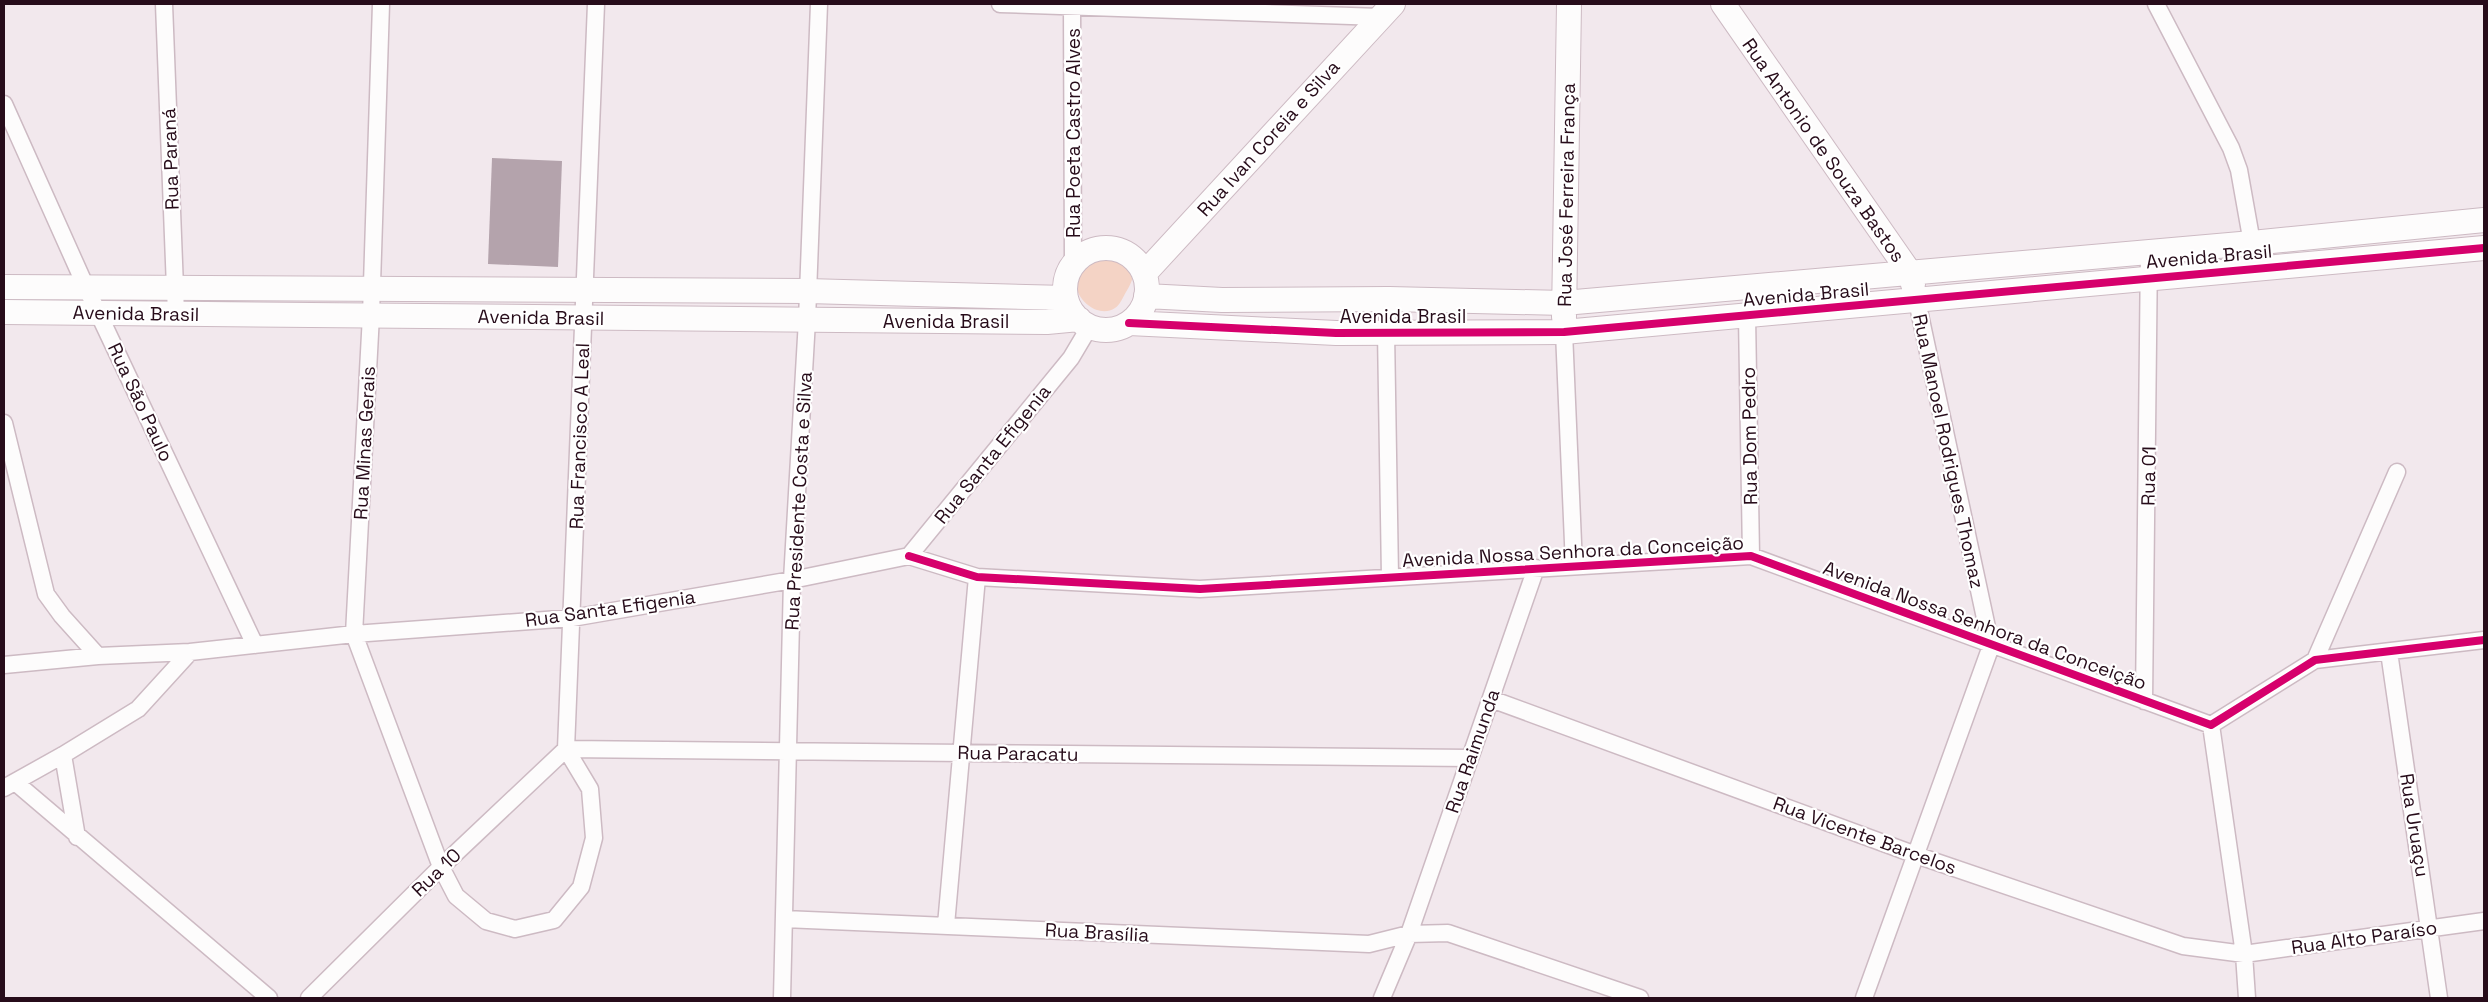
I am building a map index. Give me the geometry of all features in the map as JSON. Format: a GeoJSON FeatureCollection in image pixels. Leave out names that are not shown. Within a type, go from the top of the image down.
{"type":"FeatureCollection","features":[{"type":"Feature","properties":{"kind":"street","name":"Rua Paraná"},"geometry":{"type":"LineString","coordinates":[[164,4],[176,314]]}},
{"type":"Feature","properties":{"kind":"street","name":"Rua Minas Gerais"},"geometry":{"type":"LineString","coordinates":[[382,4],[371,315],[354,634],[441,867],[456,896],[486,921],[515,929],[554,920],[581,887],[594,838],[590,789],[566,749]]}},
{"type":"Feature","properties":{"kind":"street","name":"Rua Francisco A Leal"},"geometry":{"type":"LineString","coordinates":[[566,749],[596,4]]}},
{"type":"Feature","properties":{"kind":"street","name":"Rua Presidente Costa e Silva"},"geometry":{"type":"LineString","coordinates":[[782,998],[792,580],[807,320],[819,4]]}},
{"type":"Feature","properties":{"kind":"street"},"geometry":{"type":"LineString","coordinates":[[1000,4],[1386,10]]}},
{"type":"Feature","properties":{"kind":"street","name":"Rua José Ferreira França"},"geometry":{"type":"LineString","coordinates":[[1569,4],[1564,332],[1574,566]]}},
{"type":"Feature","properties":{"kind":"street","name":"Rua Antonio de Souza Bastos"},"geometry":{"type":"LineString","coordinates":[[1723,4],[1910,273],[1917,301]]}},
{"type":"Feature","properties":{"kind":"street"},"geometry":{"type":"LineString","coordinates":[[2156,4],[2231,148],[2239,170],[2252,243]]}},
{"type":"Feature","properties":{"kind":"street","name":"Rua Poeta Castro Alves"},"geometry":{"type":"LineString","coordinates":[[1072,5],[1074,263]]}},
{"type":"Feature","properties":{"kind":"street","name":"Rua Ivan Coreia e Silva"},"geometry":{"type":"LineString","coordinates":[[1145,285],[1386,10]]}},
{"type":"Feature","properties":{"kind":"street","name":"Rua São Paulo"},"geometry":{"type":"LineString","coordinates":[[4,104],[85,286],[255,645]]}},
{"type":"Feature","properties":{"kind":"street","name":"Avenida Brasil"},"geometry":{"type":"LineString","coordinates":[[1145,285],[1222,300],[1389,299],[1564,302],[2252,243],[2484,220]]}},
{"type":"Feature","properties":{"kind":"street"},"geometry":{"type":"LineString","coordinates":[[2359,232],[2362,259]]}},
{"type":"Feature","properties":{"kind":"street"},"geometry":{"type":"LineString","coordinates":[[1112,248],[1125,253],[1136,262],[1145,285],[1140,311],[1129,323],[1116,329],[1102,330],[1084,323],[1071,310],[1066,298],[1066,280],[1074,263],[1084,254],[1097,249],[1112,248]]}},
{"type":"Feature","properties":{"kind":"street","name":"Avenida Brasil"},"geometry":{"type":"LineString","coordinates":[[1129,323],[1336,333],[1564,332],[2484,248]]}},
{"type":"Feature","properties":{"kind":"street","name":"Rua 01"},"geometry":{"type":"LineString","coordinates":[[2144,701],[2149,251]]}},
{"type":"Feature","properties":{"kind":"street","name":"Avenida Brasil"},"geometry":{"type":"LineString","coordinates":[[4,287],[175,286],[808,291],[1066,298]]}},
{"type":"Feature","properties":{"kind":"street"},"geometry":{"type":"LineString","coordinates":[[1389,299],[1386,332],[1390,577]]}},
{"type":"Feature","properties":{"kind":"street","name":"Rua Manoel Rodrigues Thomaz"},"geometry":{"type":"LineString","coordinates":[[1917,301],[1991,646]]}},
{"type":"Feature","properties":{"kind":"street","name":"Avenida Brasil"},"geometry":{"type":"LineString","coordinates":[[4,312],[1084,323]]}},
{"type":"Feature","properties":{"kind":"street","name":"Rua Dom Pedro"},"geometry":{"type":"LineString","coordinates":[[1747,316],[1751,556]]}},
{"type":"Feature","properties":{"kind":"street","name":"Rua Santa Efigenia"},"geometry":{"type":"LineString","coordinates":[[4,666],[98,656],[190,652],[354,634],[572,618],[792,580],[909,556],[1071,358],[1084,323]]}},
{"type":"Feature","properties":{"kind":"street"},"geometry":{"type":"LineString","coordinates":[[4,423],[46,594],[62,616],[98,656]]}},
{"type":"Feature","properties":{"kind":"street"},"geometry":{"type":"LineString","coordinates":[[2315,660],[2397,472]]}},
{"type":"Feature","properties":{"kind":"street","name":"Avenida Nossa Senhora da Conceição"},"geometry":{"type":"LineString","coordinates":[[909,556],[977,577],[1200,589],[1751,556],[1991,646],[2211,725]]}},
{"type":"Feature","properties":{"kind":"street","name":"Rua Raimunda"},"geometry":{"type":"LineString","coordinates":[[1382,998],[1409,934],[1536,568]]}},
{"type":"Feature","properties":{"kind":"street"},"geometry":{"type":"LineString","coordinates":[[946,925],[977,577]]}},
{"type":"Feature","properties":{"kind":"street"},"geometry":{"type":"LineString","coordinates":[[2247,998],[2244,954],[2211,725],[2315,660],[2484,640]]}},
{"type":"Feature","properties":{"kind":"street"},"geometry":{"type":"LineString","coordinates":[[1864,998],[1991,646]]}},
{"type":"Feature","properties":{"kind":"street"},"geometry":{"type":"LineString","coordinates":[[190,652],[138,708],[63,755],[9,785],[77,837],[269,998]]}},
{"type":"Feature","properties":{"kind":"street","name":"Rua Uruaçu"},"geometry":{"type":"LineString","coordinates":[[2389,652],[2440,998]]}},
{"type":"Feature","properties":{"kind":"street","name":"Rua Vicente Barcelos"},"geometry":{"type":"LineString","coordinates":[[1490,698],[1916,855],[2183,946],[2244,954]]}},
{"type":"Feature","properties":{"kind":"street","name":"Rua Paracatu"},"geometry":{"type":"LineString","coordinates":[[566,749],[1470,758]]}},
{"type":"Feature","properties":{"kind":"street","name":"Rua 10"},"geometry":{"type":"LineString","coordinates":[[309,998],[441,867],[566,749]]}},
{"type":"Feature","properties":{"kind":"street"},"geometry":{"type":"LineString","coordinates":[[63,755],[77,837]]}},
{"type":"Feature","properties":{"kind":"street","name":"Rua Brasília"},"geometry":{"type":"LineString","coordinates":[[784,919],[1369,944],[1409,934],[1448,933],[1639,998]]}},
{"type":"Feature","properties":{"kind":"street","name":"Rua Alto Paraíso"},"geometry":{"type":"LineString","coordinates":[[2244,954],[2484,921]]}},
{"type":"Feature","properties":{"kind":"shaded area"},"geometry":{"type":"Polygon","coordinates":[[[1091,258],[1127,259],[1131,262],[1133,270],[1132,281],[1115,308],[1106,311],[1096,310],[1081,297],[1077,288],[1076,278],[1081,267],[1091,258]]]}},
{"type":"Feature","properties":{"kind":"building"},"geometry":{"type":"Polygon","coordinates":[[[492,158],[562,161],[558,267],[488,264],[492,158]]]}},
{"type":"Feature","properties":{"kind":"cycle path"},"geometry":{"type":"LineString","coordinates":[[1129,323],[1336,333],[1564,332],[2484,248]]}},
{"type":"Feature","properties":{"kind":"cycle path"},"geometry":{"type":"LineString","coordinates":[[909,556],[977,577],[1200,589],[1751,556],[2211,725],[2315,660],[2484,640]]}}]}
